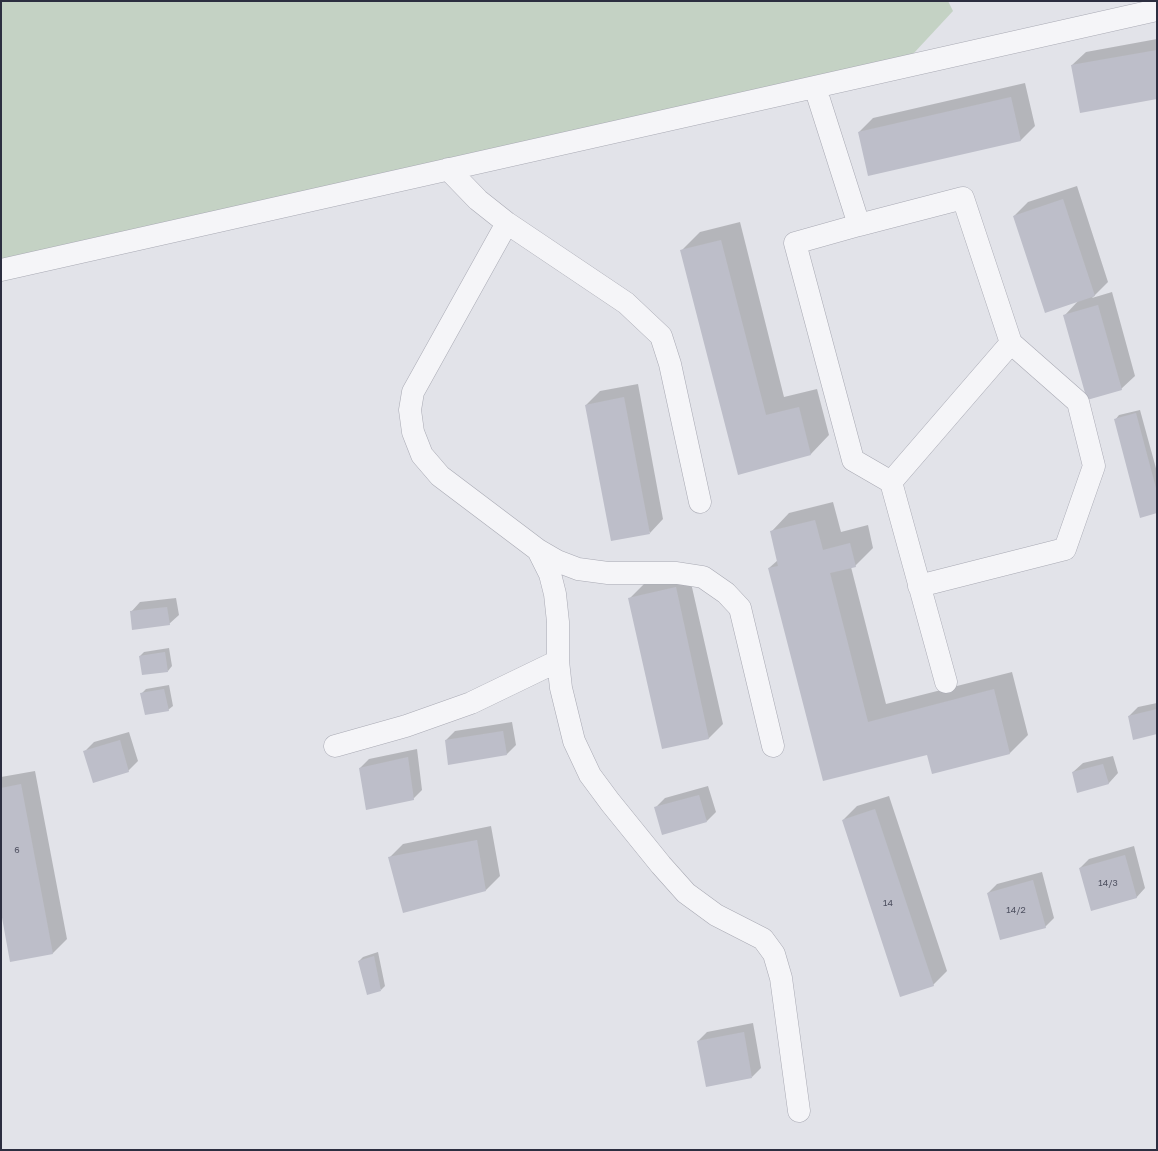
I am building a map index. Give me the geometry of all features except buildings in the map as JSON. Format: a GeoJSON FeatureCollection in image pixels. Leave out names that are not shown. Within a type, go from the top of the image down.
{"type":"FeatureCollection","features":[{"type":"Feature","properties":{"kind":"street"},"geometry":{"type":"LineString","coordinates":[[1,270],[1157,10]]}},
{"type":"Feature","properties":{"kind":"street"},"geometry":{"type":"LineString","coordinates":[[815,87],[859,225]]}},
{"type":"Feature","properties":{"kind":"street"},"geometry":{"type":"LineString","coordinates":[[448,169],[478,200],[507,223],[626,303],[660,336],[670,364],[700,502]]}},
{"type":"Feature","properties":{"kind":"street"},"geometry":{"type":"LineString","coordinates":[[919,586],[1065,549],[1094,466],[1078,402],[1011,343],[963,198],[795,243],[853,460],[890,482],[919,586],[946,682]]}},
{"type":"Feature","properties":{"kind":"street"},"geometry":{"type":"LineString","coordinates":[[507,223],[413,392],[410,410],[413,432],[422,455],[440,476],[538,550],[557,561],[578,569],[608,573],[676,573],[703,577],[726,592],[740,608],[773,746]]}},
{"type":"Feature","properties":{"kind":"street"},"geometry":{"type":"LineString","coordinates":[[890,482],[1011,343]]}},
{"type":"Feature","properties":{"kind":"street"},"geometry":{"type":"LineString","coordinates":[[538,550],[550,574],[556,594],[558,662],[561,688],[574,741],[590,775],[661,865],[686,893],[716,915],[763,939],[774,954],[781,978],[799,1111]]}},
{"type":"Feature","properties":{"kind":"street"},"geometry":{"type":"LineString","coordinates":[[335,746],[406,726],[471,703],[558,662]]}},
{"type":"Feature","properties":{"kind":"green space"},"geometry":{"type":"Polygon","coordinates":[[[1,1],[948,1],[953,11],[900,68],[1,270],[1,1]]]}}]}
